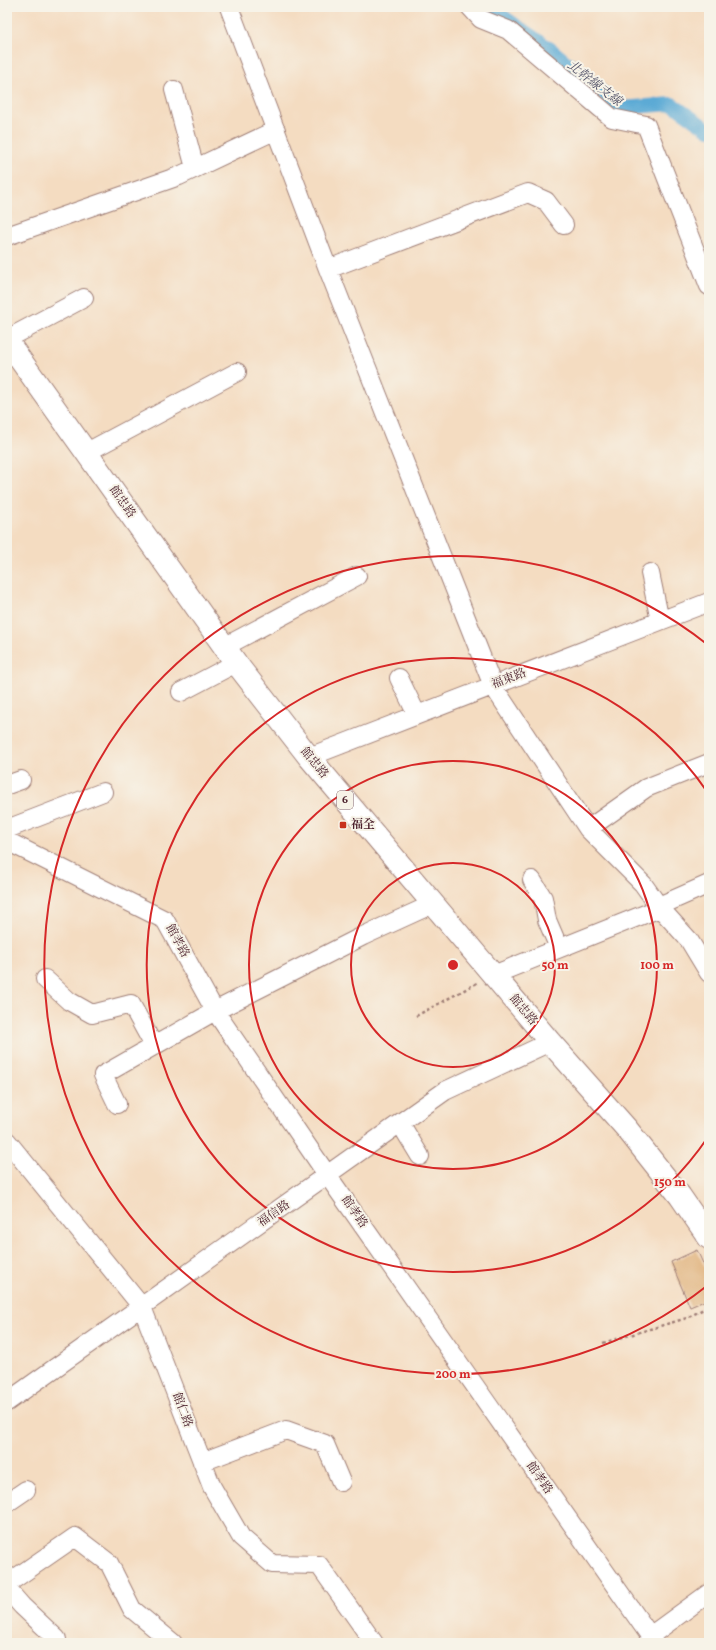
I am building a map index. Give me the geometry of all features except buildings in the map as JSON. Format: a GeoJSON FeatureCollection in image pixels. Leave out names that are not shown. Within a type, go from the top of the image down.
{"type":"FeatureCollection","features":[{"type":"Feature","properties":{"kind":"main road","name":"館忠路"},"geometry":{"type":"LineString","coordinates":[[8,342],[230,655],[309,758],[550,1042],[627,1129],[680,1196],[709,1238]]}},
{"type":"Feature","properties":{"kind":"street"},"geometry":{"type":"LineString","coordinates":[[229,7],[328,269],[493,686],[588,829],[643,884],[659,907],[689,940],[709,973]]}},
{"type":"Feature","properties":{"kind":"street"},"geometry":{"type":"LineString","coordinates":[[470,7],[481,19],[508,30],[612,118],[646,125],[709,286]]}},
{"type":"Feature","properties":{"kind":"street"},"geometry":{"type":"LineString","coordinates":[[174,90],[195,168]]}},
{"type":"Feature","properties":{"kind":"street"},"geometry":{"type":"LineString","coordinates":[[7,236],[179,176],[276,130]]}},
{"type":"Feature","properties":{"kind":"street"},"geometry":{"type":"LineString","coordinates":[[328,269],[528,193],[546,201],[564,225]]}},
{"type":"Feature","properties":{"kind":"street"},"geometry":{"type":"LineString","coordinates":[[8,342],[84,298]]}},
{"type":"Feature","properties":{"kind":"street"},"geometry":{"type":"LineString","coordinates":[[86,452],[237,372]]}},
{"type":"Feature","properties":{"kind":"street"},"geometry":{"type":"LineString","coordinates":[[650,573],[660,621]]}},
{"type":"Feature","properties":{"kind":"street"},"geometry":{"type":"LineString","coordinates":[[182,692],[230,655],[357,576]]}},
{"type":"Feature","properties":{"kind":"street","name":"福東路"},"geometry":{"type":"LineString","coordinates":[[309,758],[709,602]]}},
{"type":"Feature","properties":{"kind":"street"},"geometry":{"type":"LineString","coordinates":[[399,678],[417,715]]}},
{"type":"Feature","properties":{"kind":"street"},"geometry":{"type":"LineString","coordinates":[[588,829],[646,788],[709,763]]}},
{"type":"Feature","properties":{"kind":"street"},"geometry":{"type":"LineString","coordinates":[[7,829],[103,792]]}},
{"type":"Feature","properties":{"kind":"street","name":"館孝路"},"geometry":{"type":"LineString","coordinates":[[7,841],[165,920],[215,1011],[328,1176],[652,1639]]}},
{"type":"Feature","properties":{"kind":"street"},"geometry":{"type":"LineString","coordinates":[[532,880],[543,898],[547,920],[559,948]]}},
{"type":"Feature","properties":{"kind":"street"},"geometry":{"type":"LineString","coordinates":[[493,975],[659,907],[709,884]]}},
{"type":"Feature","properties":{"kind":"street"},"geometry":{"type":"LineString","coordinates":[[116,1104],[103,1075],[215,1011],[363,936],[433,904]]}},
{"type":"Feature","properties":{"kind":"street"},"geometry":{"type":"LineString","coordinates":[[45,979],[69,1001],[92,1014],[131,1004],[154,1046]]}},
{"type":"Feature","properties":{"kind":"street","name":"福信路"},"geometry":{"type":"LineString","coordinates":[[7,1402],[328,1176],[444,1091],[550,1042]]}},
{"type":"Feature","properties":{"kind":"street"},"geometry":{"type":"LineString","coordinates":[[400,1123],[420,1156]]}},
{"type":"Feature","properties":{"kind":"street","name":"館仁路"},"geometry":{"type":"LineString","coordinates":[[7,1141],[142,1307],[212,1487],[241,1537],[272,1564],[319,1565],[374,1643]]}},
{"type":"Feature","properties":{"kind":"street"},"geometry":{"type":"LineString","coordinates":[[202,1462],[286,1430],[326,1444],[341,1482]]}},
{"type":"Feature","properties":{"kind":"street"},"geometry":{"type":"LineString","coordinates":[[7,1503],[26,1490]]}},
{"type":"Feature","properties":{"kind":"street"},"geometry":{"type":"LineString","coordinates":[[7,1584],[75,1537],[109,1563],[132,1609],[173,1643]]}},
{"type":"Feature","properties":{"kind":"street"},"geometry":{"type":"LineString","coordinates":[[7,1589],[22,1606],[57,1639]]}},
{"type":"Feature","properties":{"kind":"street"},"geometry":{"type":"LineString","coordinates":[[652,1639],[709,1593]]}},
{"type":"Feature","properties":{"kind":"path"},"geometry":{"type":"LineString","coordinates":[[416,1016],[493,975]]}},
{"type":"Feature","properties":{"kind":"path"},"geometry":{"type":"LineString","coordinates":[[603,1343],[687,1318],[709,1306]]}},
{"type":"Feature","properties":{"kind":"waterway","name":"北幹線支線"},"geometry":{"type":"LineString","coordinates":[[489,7],[552,50],[621,108],[672,104],[709,130]]}},
{"type":"Feature","properties":{"kind":"place","name":"福全"},"geometry":{"type":"Point","coordinates":[343,825]}}]}
